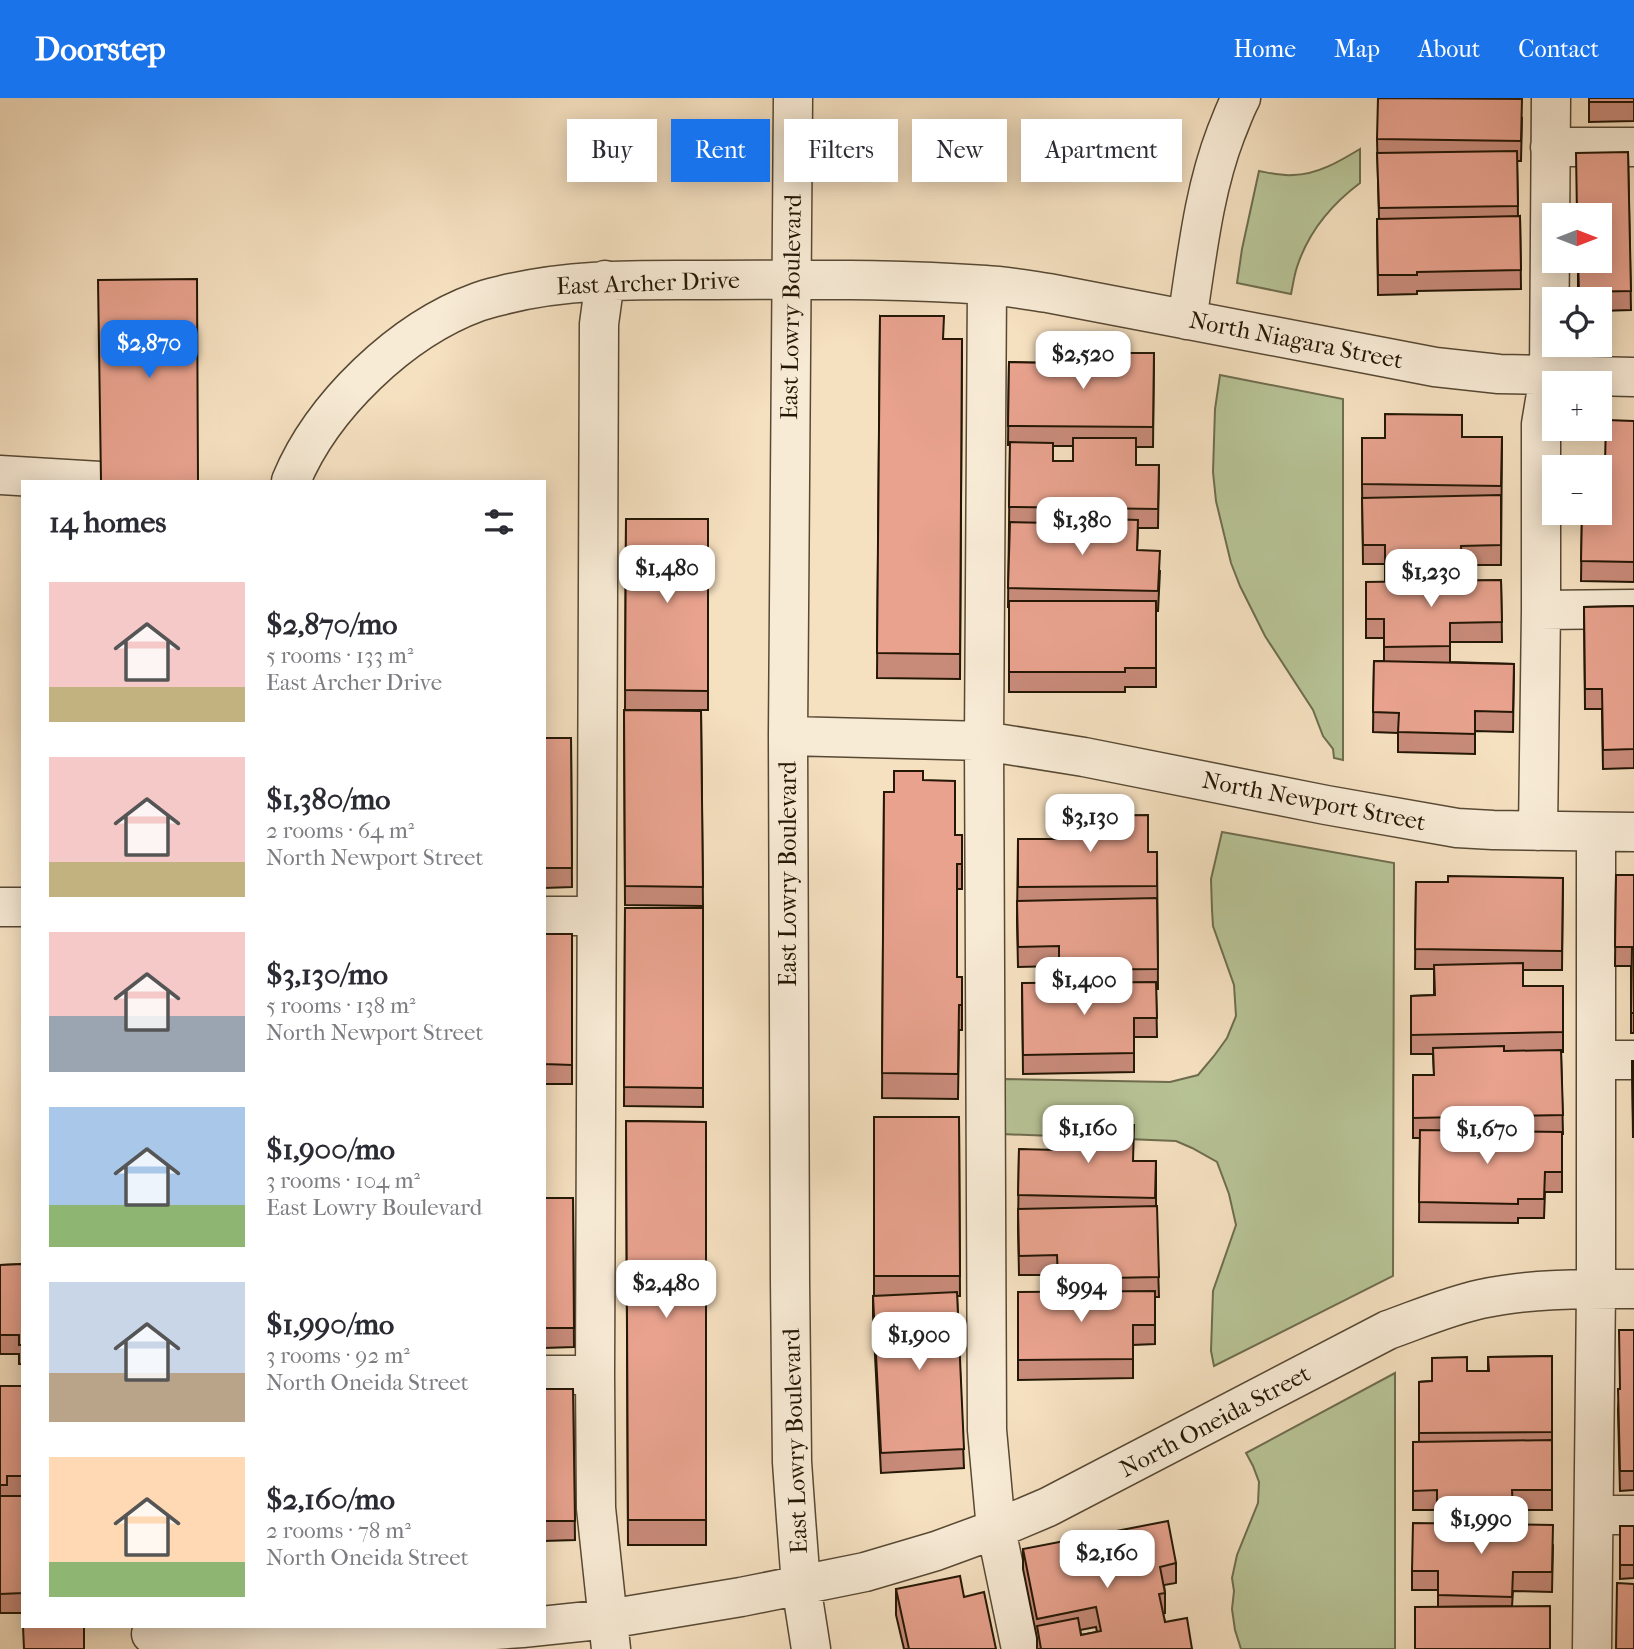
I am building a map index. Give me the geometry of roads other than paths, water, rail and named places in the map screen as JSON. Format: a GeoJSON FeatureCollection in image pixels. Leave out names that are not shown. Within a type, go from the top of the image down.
{"type":"FeatureCollection","features":[{"type":"Feature","properties":{"kind":"street","name":"East Lowry Boulevard"},"geometry":{"type":"LineString","coordinates":[[793,98],[788,736],[792,1462],[801,1585],[811,1649]]}},
{"type":"Feature","properties":{"kind":"street"},"geometry":{"type":"LineString","coordinates":[[1187,320],[1202,219],[1210,185],[1221,146],[1241,98]]}},
{"type":"Feature","properties":{"kind":"street"},"geometry":{"type":"LineString","coordinates":[[1549,371],[1550,98]]}},
{"type":"Feature","properties":{"kind":"street"},"geometry":{"type":"LineString","coordinates":[[1550,147],[1634,147]]}},
{"type":"Feature","properties":{"kind":"street","name":"East Archer Drive"},"geometry":{"type":"LineString","coordinates":[[291,480],[320,427],[345,397],[408,339],[442,318],[478,302],[520,290],[606,280],[791,280]]}},
{"type":"Feature","properties":{"kind":"street"},"geometry":{"type":"LineString","coordinates":[[606,280],[599,324],[595,1375],[596,1508],[610,1634]]}},
{"type":"Feature","properties":{"kind":"street","name":"North Niagara Street"},"geometry":{"type":"LineString","coordinates":[[791,280],[987,285],[1048,293],[1435,367],[1542,376]]}},
{"type":"Feature","properties":{"kind":"street"},"geometry":{"type":"LineString","coordinates":[[987,285],[984,741],[987,1430],[996,1529],[1021,1649]]}},
{"type":"Feature","properties":{"kind":"street","name":"North Niagara Street"},"geometry":{"type":"LineString","coordinates":[[1612,377],[1634,377]]}},
{"type":"Feature","properties":{"kind":"street"},"geometry":{"type":"LineString","coordinates":[[1538,831],[1542,418]]}},
{"type":"Feature","properties":{"kind":"street"},"geometry":{"type":"LineString","coordinates":[[0,475],[83,480]]}},
{"type":"Feature","properties":{"kind":"street"},"geometry":{"type":"LineString","coordinates":[[1541,610],[1634,609]]}},
{"type":"Feature","properties":{"kind":"street","name":"North Newport Street"},"geometry":{"type":"LineString","coordinates":[[788,736],[984,741],[1084,757],[1457,828],[1634,832]]}},
{"type":"Feature","properties":{"kind":"street"},"geometry":{"type":"LineString","coordinates":[[1592,1649],[1595,1515],[1596,832]]}},
{"type":"Feature","properties":{"kind":"street"},"geometry":{"type":"LineString","coordinates":[[0,907],[21,907]]}},
{"type":"Feature","properties":{"kind":"street"},"geometry":{"type":"LineString","coordinates":[[546,916],[596,916]]}},
{"type":"Feature","properties":{"kind":"street"},"geometry":{"type":"LineString","coordinates":[[1597,1060],[1634,1060]]}},
{"type":"Feature","properties":{"kind":"street","name":"North Oneida Street"},"geometry":{"type":"LineString","coordinates":[[151,1636],[220,1632],[468,1632],[522,1629],[610,1634],[690,1606],[872,1570],[996,1529],[1108,1477],[1388,1330],[1438,1311],[1480,1299],[1518,1293],[1634,1289]]}},
{"type":"Feature","properties":{"kind":"street"},"geometry":{"type":"LineString","coordinates":[[546,1375],[595,1375]]}},
{"type":"Feature","properties":{"kind":"street"},"geometry":{"type":"LineString","coordinates":[[1595,1515],[1634,1515]]}}]}
